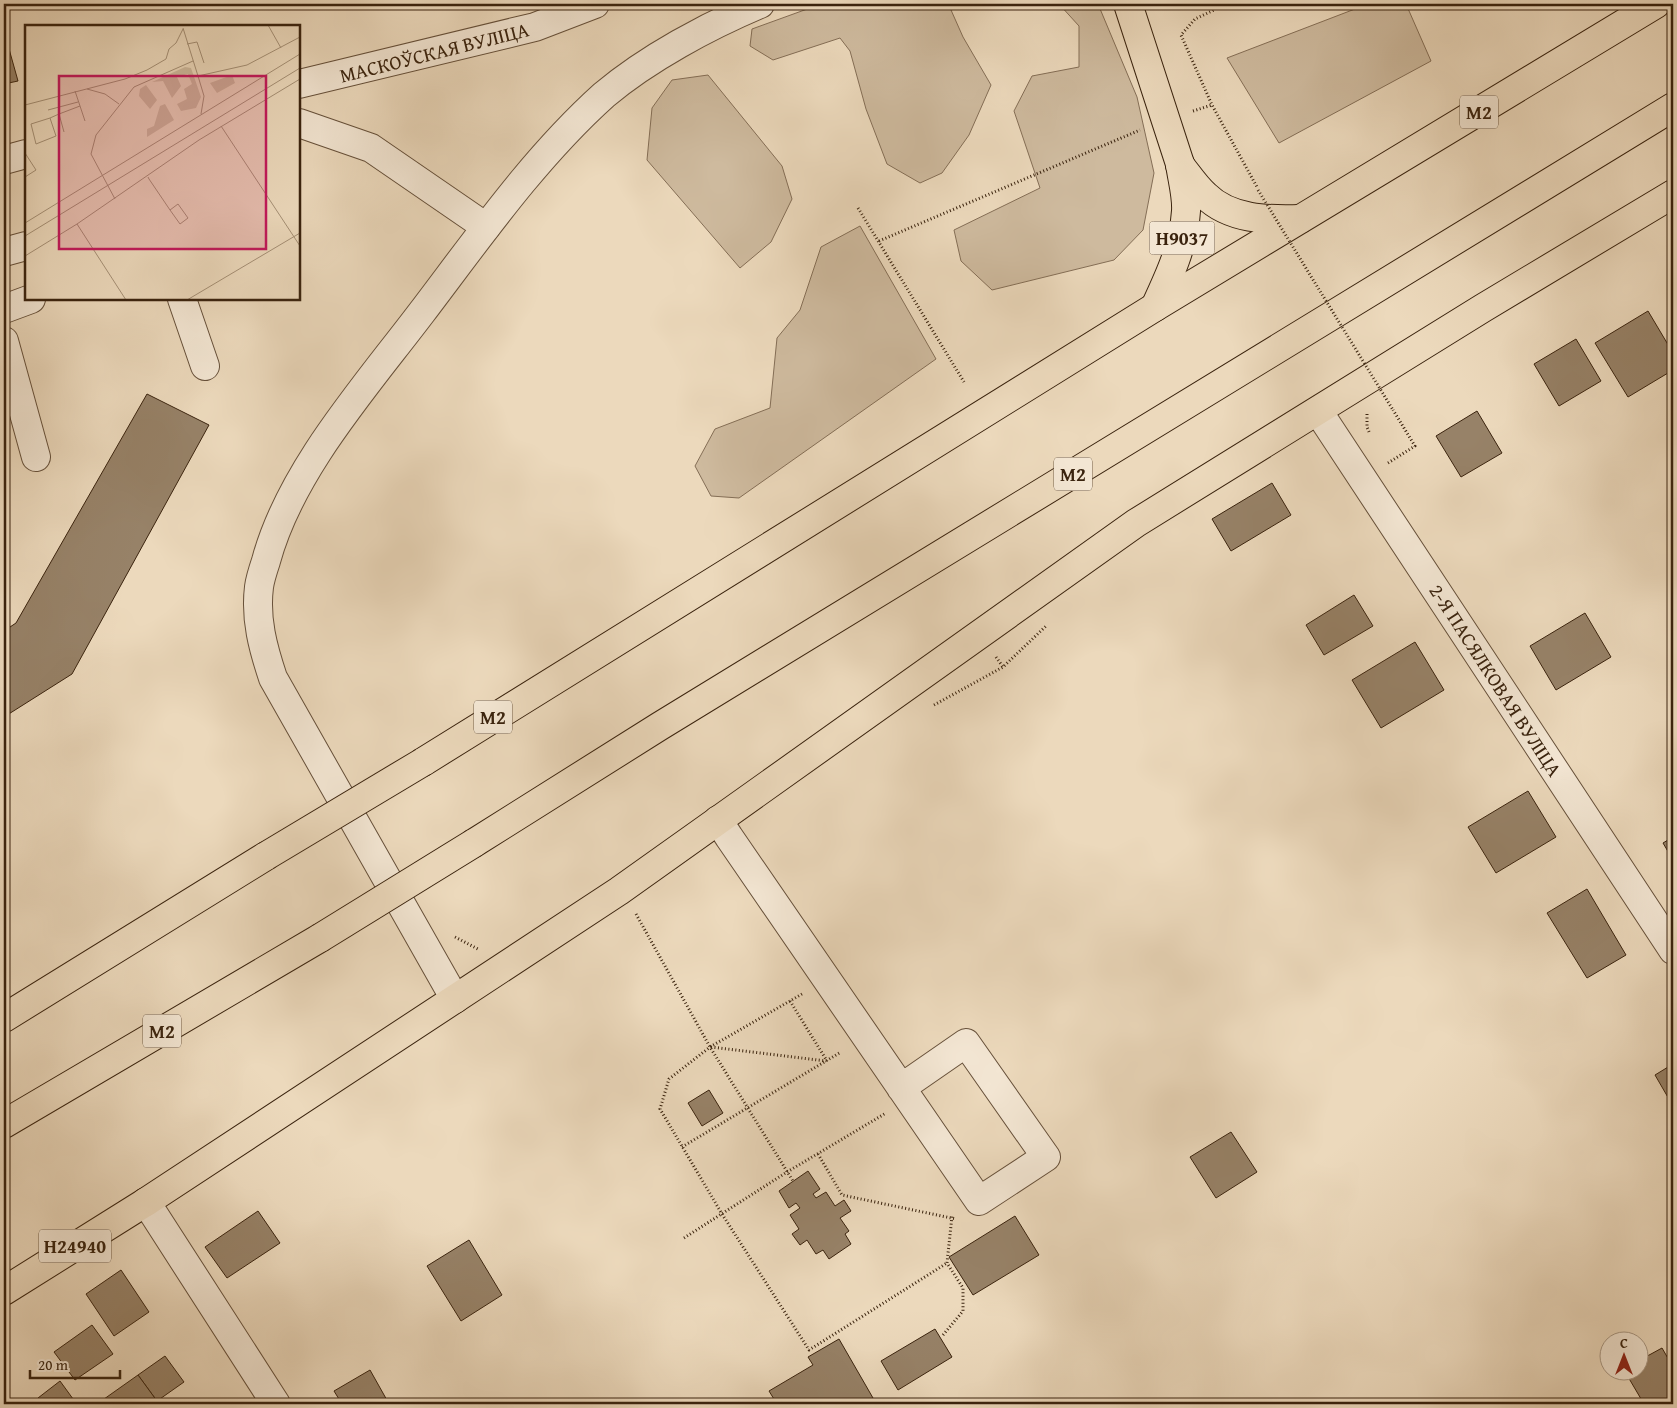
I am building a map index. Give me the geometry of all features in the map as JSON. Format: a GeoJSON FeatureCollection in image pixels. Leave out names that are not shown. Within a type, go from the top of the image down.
{"type":"FeatureCollection","features":[{"type":"Feature","properties":{"kind":"main road","name":"Н9037"},"geometry":{"type":"LineString","coordinates":[[1128,4],[1180,164],[1186,210],[1181,241],[1171,274],[1155,308]]}},
{"type":"Feature","properties":{"kind":"main road","name":"М2"},"geometry":{"type":"LineString","coordinates":[[4,1018],[266,856],[423,762],[1155,308],[1656,4]]}},
{"type":"Feature","properties":{"kind":"main road","name":"М2"},"geometry":{"type":"LineString","coordinates":[[4,1124],[320,938],[660,726],[1673,107]]}},
{"type":"Feature","properties":{"kind":"main road","name":"Н9037"},"geometry":{"type":"LineString","coordinates":[[1180,164],[1206,197],[1231,212],[1260,220],[1301,220]]}},
{"type":"Feature","properties":{"kind":"main road","name":"Н24940"},"geometry":{"type":"LineString","coordinates":[[4,1291],[146,1202],[619,891],[1136,523],[1673,194]]}},
{"type":"Feature","properties":{"kind":"street","name":"МАСКОЎСКАЯ ВУЛІЦА"},"geometry":{"type":"LineString","coordinates":[[300,84],[535,28],[595,4]]}},
{"type":"Feature","properties":{"kind":"street"},"geometry":{"type":"LineString","coordinates":[[455,999],[273,678],[260,637],[259,587],[272,537],[299,482],[344,415],[486,227],[561,135],[606,94],[661,54],[760,4]]}},
{"type":"Feature","properties":{"kind":"street"},"geometry":{"type":"LineString","coordinates":[[300,123],[371,148],[486,227]]}},
{"type":"Feature","properties":{"kind":"street"},"geometry":{"type":"LineString","coordinates":[[4,160],[25,154]]}},
{"type":"Feature","properties":{"kind":"street"},"geometry":{"type":"LineString","coordinates":[[4,252],[25,246]]}},
{"type":"Feature","properties":{"kind":"street"},"geometry":{"type":"LineString","coordinates":[[4,309],[28,300]]}},
{"type":"Feature","properties":{"kind":"street"},"geometry":{"type":"LineString","coordinates":[[182,300],[205,366]]}},
{"type":"Feature","properties":{"kind":"street"},"geometry":{"type":"LineString","coordinates":[[4,341],[36,457]]}},
{"type":"Feature","properties":{"kind":"street","name":"2-Я ПАСЯЛКОВАЯ ВУЛІЦА"},"geometry":{"type":"LineString","coordinates":[[1318,411],[1673,950]]}},
{"type":"Feature","properties":{"kind":"street"},"geometry":{"type":"LineString","coordinates":[[718,820],[897,1098],[979,1201],[1046,1156],[966,1043],[897,1098]]}},
{"type":"Feature","properties":{"kind":"street"},"geometry":{"type":"LineString","coordinates":[[146,1202],[276,1404]]}},
{"type":"Feature","properties":{"kind":"path"},"geometry":{"type":"LineString","coordinates":[[1212,4],[1214,10],[1195,18],[1181,35],[1212,104],[1258,190],[1415,446],[1387,463],[1384,457]]}},
{"type":"Feature","properties":{"kind":"path"},"geometry":{"type":"LineString","coordinates":[[878,241],[1166,121],[1212,104]]}},
{"type":"Feature","properties":{"kind":"path"},"geometry":{"type":"LineString","coordinates":[[858,208],[964,382]]}},
{"type":"Feature","properties":{"kind":"path"},"geometry":{"type":"LineString","coordinates":[[632,907],[710,1047],[793,1181]]}},
{"type":"Feature","properties":{"kind":"path"},"geometry":{"type":"LineString","coordinates":[[451,932],[456,939],[478,949],[487,946]]}},
{"type":"Feature","properties":{"kind":"path"},"geometry":{"type":"LineString","coordinates":[[804,993],[710,1047],[669,1080],[660,1109],[722,1214],[809,1350],[946,1263]]}},
{"type":"Feature","properties":{"kind":"path"},"geometry":{"type":"LineString","coordinates":[[790,1001],[827,1061]]}},
{"type":"Feature","properties":{"kind":"path"},"geometry":{"type":"LineString","coordinates":[[710,1047],[827,1061]]}},
{"type":"Feature","properties":{"kind":"path"},"geometry":{"type":"LineString","coordinates":[[682,1147],[848,1048]]}},
{"type":"Feature","properties":{"kind":"path"},"geometry":{"type":"LineString","coordinates":[[684,1238],[818,1154],[897,1098]]}},
{"type":"Feature","properties":{"kind":"path"},"geometry":{"type":"LineString","coordinates":[[818,1154],[842,1195],[962,1220]]}},
{"type":"Feature","properties":{"kind":"path"},"geometry":{"type":"LineString","coordinates":[[943,1335],[963,1311],[963,1288],[946,1263],[953,1209]]}},
{"type":"Feature","properties":{"kind":"shaded area"},"geometry":{"type":"Polygon","coordinates":[[[821,4],[974,4],[951,10],[963,37],[991,85],[969,135],[942,173],[920,183],[887,164],[866,109],[850,51],[840,38],[773,60],[750,46],[752,29],[821,4]]]}},
{"type":"Feature","properties":{"kind":"shaded area"},"geometry":{"type":"Polygon","coordinates":[[[1059,4],[1098,4],[1137,97],[1154,173],[1143,230],[1114,260],[992,290],[961,261],[954,230],[1040,188],[1014,111],[1032,76],[1079,67],[1079,26],[1059,4]]]}},
{"type":"Feature","properties":{"kind":"shaded area"},"geometry":{"type":"Polygon","coordinates":[[[1368,4],[1406,4],[1431,61],[1279,143],[1227,58],[1368,4]]]}},
{"type":"Feature","properties":{"kind":"shaded area"},"geometry":{"type":"Polygon","coordinates":[[[708,75],[782,166],[792,199],[771,242],[740,268],[647,160],[652,108],[672,80],[708,75]]]}},
{"type":"Feature","properties":{"kind":"shaded area"},"geometry":{"type":"Polygon","coordinates":[[[860,226],[936,359],[739,498],[711,496],[695,466],[715,429],[770,408],[777,338],[800,310],[821,247],[860,226]]]}},
{"type":"Feature","properties":{"kind":"building"},"geometry":{"type":"Polygon","coordinates":[[[4,31],[18,81],[4,84],[4,31]]]}},
{"type":"Feature","properties":{"kind":"building"},"geometry":{"type":"Polygon","coordinates":[[[1648,311],[1673,353],[1673,370],[1628,397],[1595,343],[1648,311]]]}},
{"type":"Feature","properties":{"kind":"building"},"geometry":{"type":"Polygon","coordinates":[[[1576,339],[1601,381],[1559,406],[1534,364],[1576,339]]]}},
{"type":"Feature","properties":{"kind":"building"},"geometry":{"type":"Polygon","coordinates":[[[147,394],[209,425],[72,674],[4,717],[4,631],[16,623],[147,394]]]}},
{"type":"Feature","properties":{"kind":"building"},"geometry":{"type":"Polygon","coordinates":[[[1477,411],[1502,453],[1461,477],[1436,436],[1477,411]]]}},
{"type":"Feature","properties":{"kind":"building"},"geometry":{"type":"Polygon","coordinates":[[[1272,483],[1291,515],[1231,551],[1212,519],[1272,483]]]}},
{"type":"Feature","properties":{"kind":"building"},"geometry":{"type":"Polygon","coordinates":[[[1354,595],[1373,626],[1324,655],[1306,625],[1354,595]]]}},
{"type":"Feature","properties":{"kind":"building"},"geometry":{"type":"Polygon","coordinates":[[[1585,613],[1611,657],[1556,690],[1530,646],[1585,613]]]}},
{"type":"Feature","properties":{"kind":"building"},"geometry":{"type":"Polygon","coordinates":[[[1415,642],[1444,690],[1381,728],[1352,680],[1415,642]]]}},
{"type":"Feature","properties":{"kind":"building"},"geometry":{"type":"Polygon","coordinates":[[[1528,791],[1556,837],[1496,873],[1468,827],[1528,791]]]}},
{"type":"Feature","properties":{"kind":"building"},"geometry":{"type":"Polygon","coordinates":[[[1673,837],[1673,860],[1663,843],[1673,837]]]}},
{"type":"Feature","properties":{"kind":"building"},"geometry":{"type":"Polygon","coordinates":[[[1587,889],[1626,955],[1587,978],[1547,913],[1587,889]]]}},
{"type":"Feature","properties":{"kind":"building"},"geometry":{"type":"Polygon","coordinates":[[[1673,1064],[1673,1106],[1655,1075],[1673,1064]]]}},
{"type":"Feature","properties":{"kind":"building"},"geometry":{"type":"Polygon","coordinates":[[[709,1090],[723,1113],[702,1126],[688,1103],[709,1090]]]}},
{"type":"Feature","properties":{"kind":"building"},"geometry":{"type":"Polygon","coordinates":[[[1231,1132],[1257,1172],[1216,1198],[1190,1157],[1231,1132]]]}},
{"type":"Feature","properties":{"kind":"building"},"geometry":{"type":"Polygon","coordinates":[[[808,1171],[820,1189],[813,1194],[816,1198],[826,1192],[835,1206],[844,1200],[851,1211],[840,1218],[849,1231],[845,1234],[851,1244],[829,1259],[823,1250],[816,1254],[807,1240],[800,1245],[792,1234],[799,1229],[790,1215],[800,1208],[796,1203],[789,1208],[779,1191],[808,1171]]]}},
{"type":"Feature","properties":{"kind":"building"},"geometry":{"type":"Polygon","coordinates":[[[258,1211],[280,1243],[227,1278],[205,1247],[258,1211]]]}},
{"type":"Feature","properties":{"kind":"building"},"geometry":{"type":"Polygon","coordinates":[[[1015,1216],[1039,1255],[973,1295],[949,1257],[1015,1216]]]}},
{"type":"Feature","properties":{"kind":"building"},"geometry":{"type":"Polygon","coordinates":[[[469,1240],[502,1295],[461,1321],[427,1266],[469,1240]]]}},
{"type":"Feature","properties":{"kind":"building"},"geometry":{"type":"Polygon","coordinates":[[[121,1270],[149,1312],[114,1336],[86,1294],[121,1270]]]}},
{"type":"Feature","properties":{"kind":"building"},"geometry":{"type":"Polygon","coordinates":[[[92,1325],[113,1354],[75,1380],[54,1352],[92,1325]]]}},
{"type":"Feature","properties":{"kind":"building"},"geometry":{"type":"Polygon","coordinates":[[[935,1329],[952,1357],[898,1390],[881,1361],[935,1329]]]}},
{"type":"Feature","properties":{"kind":"building"},"geometry":{"type":"Polygon","coordinates":[[[839,1339],[873,1398],[861,1404],[777,1404],[769,1391],[813,1365],[808,1357],[839,1339]]]}},
{"type":"Feature","properties":{"kind":"building"},"geometry":{"type":"Polygon","coordinates":[[[1662,1348],[1673,1367],[1673,1401],[1668,1404],[1644,1404],[1630,1380],[1650,1380],[1650,1355],[1662,1348]]]}},
{"type":"Feature","properties":{"kind":"building"},"geometry":{"type":"Polygon","coordinates":[[[165,1356],[184,1382],[157,1401],[138,1375],[165,1356]]]}},
{"type":"Feature","properties":{"kind":"building"},"geometry":{"type":"Polygon","coordinates":[[[370,1370],[388,1402],[385,1404],[342,1404],[334,1391],[370,1370]]]}},
{"type":"Feature","properties":{"kind":"building"},"geometry":{"type":"Polygon","coordinates":[[[138,1375],[157,1401],[153,1404],[97,1404],[138,1375]]]}},
{"type":"Feature","properties":{"kind":"building"},"geometry":{"type":"Polygon","coordinates":[[[60,1381],[76,1403],[43,1404],[38,1398],[60,1381]]]}}]}
